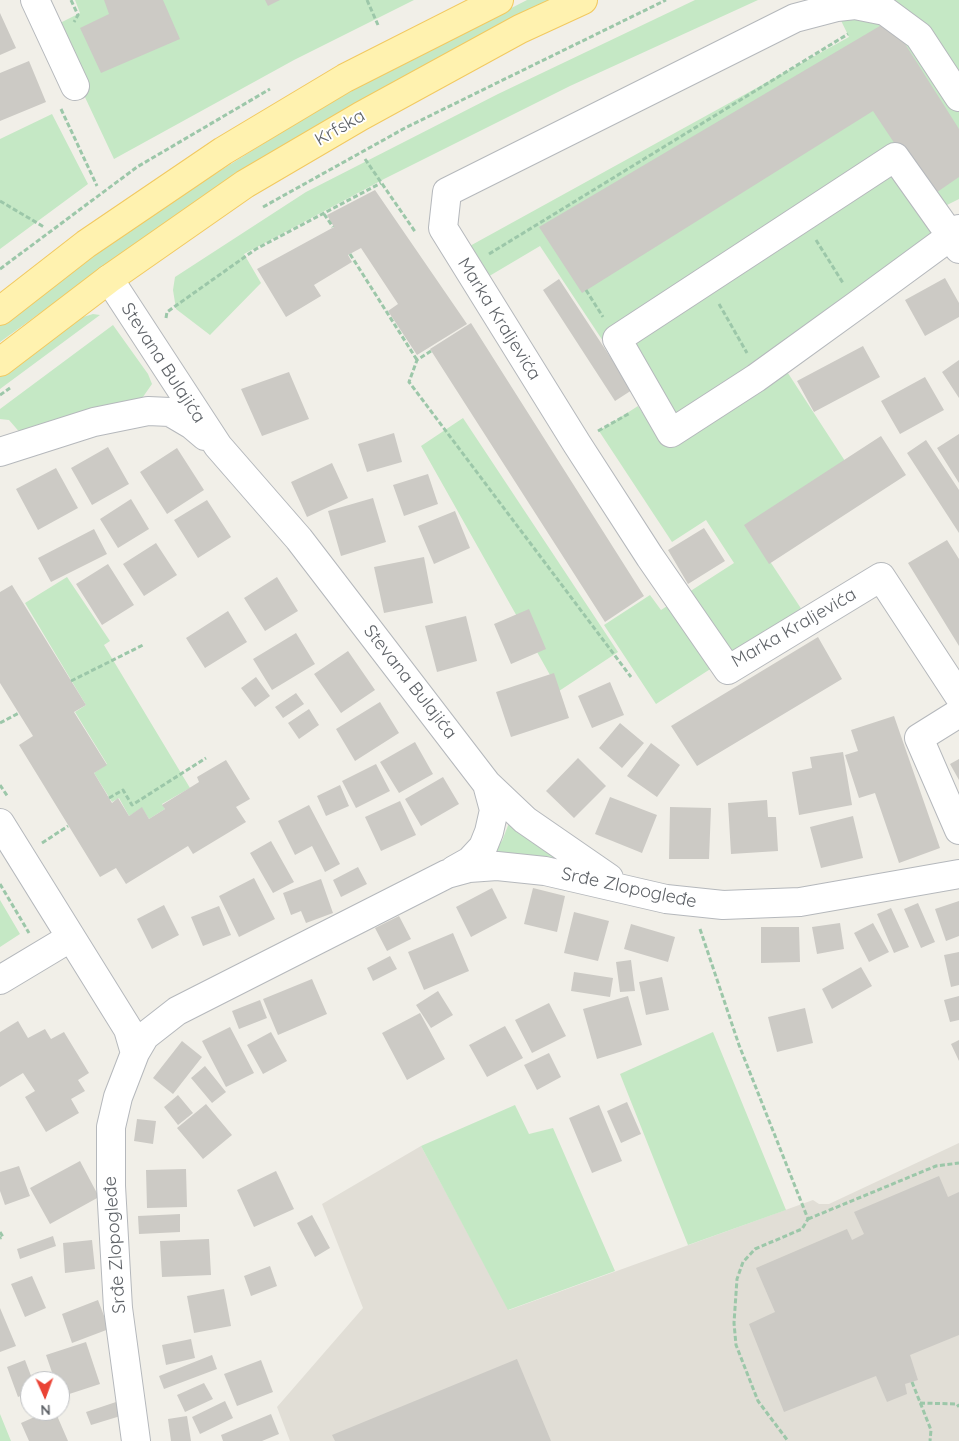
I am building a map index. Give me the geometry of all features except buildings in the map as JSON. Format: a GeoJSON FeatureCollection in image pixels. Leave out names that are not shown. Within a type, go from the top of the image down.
{"type":"FeatureCollection","features":[{"type":"Feature","properties":{"kind":"main road"},"geometry":{"type":"LineString","coordinates":[[0,311],[86,244],[224,151],[345,78],[499,0]]}},
{"type":"Feature","properties":{"kind":"main road","name":"Krfska"},"geometry":{"type":"LineString","coordinates":[[7,373],[109,280],[245,184],[344,125],[520,29],[583,0]]}},
{"type":"Feature","properties":{"kind":"street"},"geometry":{"type":"LineString","coordinates":[[35,0],[75,86]]}},
{"type":"Feature","properties":{"kind":"street"},"geometry":{"type":"LineString","coordinates":[[443,228],[447,192],[795,18],[855,5],[885,11],[919,36],[959,97]]}},
{"type":"Feature","properties":{"kind":"street"},"geometry":{"type":"LineString","coordinates":[[895,156],[956,238],[857,305],[759,375],[670,433],[617,339],[802,218],[895,156]]}},
{"type":"Feature","properties":{"kind":"street","name":"Marka Kraljevića"},"geometry":{"type":"LineString","coordinates":[[443,228],[577,444],[659,570],[728,670],[881,577],[959,696]]}},
{"type":"Feature","properties":{"kind":"street","name":"Stevana Bulajića"},"geometry":{"type":"LineString","coordinates":[[109,280],[218,446],[299,539],[487,784],[525,820],[590,867],[628,889]]}},
{"type":"Feature","properties":{"kind":"street","name":"Stevana Bulajića"},"geometry":{"type":"LineString","coordinates":[[0,452],[94,422],[148,411],[170,412],[192,424],[218,446]]}},
{"type":"Feature","properties":{"kind":"street"},"geometry":{"type":"LineString","coordinates":[[959,713],[919,738],[959,830]]}},
{"type":"Feature","properties":{"kind":"street","name":"Srđe Zlopogleđe"},"geometry":{"type":"LineString","coordinates":[[136,1441],[118,1308],[110,1154],[111,1127],[118,1096],[135,1053],[145,1036],[177,1011],[470,861],[483,847],[494,810],[487,784]]}},
{"type":"Feature","properties":{"kind":"street"},"geometry":{"type":"LineString","coordinates":[[0,823],[128,1029],[135,1053]]}},
{"type":"Feature","properties":{"kind":"street","name":"Srđe Zlopogleđe"},"geometry":{"type":"LineString","coordinates":[[447,874],[469,868],[497,866],[520,868],[586,879],[666,899],[723,905],[800,902],[959,874]]}},
{"type":"Feature","properties":{"kind":"street"},"geometry":{"type":"LineString","coordinates":[[0,980],[70,938]]}},
{"type":"Feature","properties":{"kind":"path"},"geometry":{"type":"LineString","coordinates":[[367,0],[378,25]]}},
{"type":"Feature","properties":{"kind":"path"},"geometry":{"type":"LineString","coordinates":[[260,208],[405,128],[666,0]]}},
{"type":"Feature","properties":{"kind":"path"},"geometry":{"type":"LineString","coordinates":[[467,267],[542,224],[851,32]]}},
{"type":"Feature","properties":{"kind":"path"},"geometry":{"type":"LineString","coordinates":[[365,158],[420,240],[443,228]]}},
{"type":"Feature","properties":{"kind":"path"},"geometry":{"type":"LineString","coordinates":[[165,323],[167,312],[256,249],[382,183]]}},
{"type":"Feature","properties":{"kind":"path"},"geometry":{"type":"LineString","coordinates":[[0,201],[44,227]]}},
{"type":"Feature","properties":{"kind":"path"},"geometry":{"type":"LineString","coordinates":[[324,214],[333,227]]}},
{"type":"Feature","properties":{"kind":"path"},"geometry":{"type":"LineString","coordinates":[[802,218],[857,305]]}},
{"type":"Feature","properties":{"kind":"path"},"geometry":{"type":"LineString","coordinates":[[350,254],[417,360]]}},
{"type":"Feature","properties":{"kind":"path"},"geometry":{"type":"LineString","coordinates":[[706,281],[759,375]]}},
{"type":"Feature","properties":{"kind":"path"},"geometry":{"type":"LineString","coordinates":[[431,351],[417,360],[409,382],[631,677]]}},
{"type":"Feature","properties":{"kind":"path"},"geometry":{"type":"LineString","coordinates":[[0,394],[7,373]]}},
{"type":"Feature","properties":{"kind":"path"},"geometry":{"type":"LineString","coordinates":[[577,444],[652,400]]}},
{"type":"Feature","properties":{"kind":"path"},"geometry":{"type":"LineString","coordinates":[[71,681],[143,645]]}},
{"type":"Feature","properties":{"kind":"path"},"geometry":{"type":"LineString","coordinates":[[0,723],[19,713]]}},
{"type":"Feature","properties":{"kind":"path"},"geometry":{"type":"LineString","coordinates":[[109,798],[123,790],[132,805],[206,758]]}},
{"type":"Feature","properties":{"kind":"path"},"geometry":{"type":"LineString","coordinates":[[37,846],[68,826]]}},
{"type":"Feature","properties":{"kind":"path"},"geometry":{"type":"LineString","coordinates":[[0,884],[42,955]]}},
{"type":"Feature","properties":{"kind":"path"},"geometry":{"type":"LineString","coordinates":[[691,902],[739,1045],[808,1219]]}},
{"type":"Feature","properties":{"kind":"path"},"geometry":{"type":"LineString","coordinates":[[788,1441],[758,1401],[736,1345],[734,1323],[736,1279],[743,1262],[755,1249],[802,1229],[808,1219],[936,1166],[959,1163]]}},
{"type":"Feature","properties":{"kind":"path"},"geometry":{"type":"LineString","coordinates":[[0,1232],[3,1237],[0,1238]]}},
{"type":"Feature","properties":{"kind":"path"},"geometry":{"type":"LineString","coordinates":[[912,1382],[932,1430],[930,1441]]}},
{"type":"Feature","properties":{"kind":"path"},"geometry":{"type":"LineString","coordinates":[[920,1403],[957,1404],[959,1407]]}},
{"type":"Feature","properties":{"kind":"shaded area"},"geometry":{"type":"Polygon","coordinates":[[[959,1143],[959,1441],[290,1441],[277,1407],[363,1308],[322,1204],[421,1146],[509,1310],[813,1200],[819,1204],[829,1204],[959,1143]]]}},
{"type":"Feature","properties":{"kind":"green space"},"geometry":{"type":"Polygon","coordinates":[[[75,0],[414,0],[294,60],[114,159],[52,27],[80,13],[75,0]]]}},
{"type":"Feature","properties":{"kind":"green space"},"geometry":{"type":"Polygon","coordinates":[[[527,0],[552,0],[327,120],[177,214],[0,342],[0,324],[60,277],[129,228],[336,98],[527,0]]]}},
{"type":"Feature","properties":{"kind":"green space"},"geometry":{"type":"Polygon","coordinates":[[[695,0],[758,0],[570,86],[384,179],[244,254],[261,283],[210,335],[176,309],[173,290],[175,277],[306,192],[498,94],[695,0]]]}},
{"type":"Feature","properties":{"kind":"green space"},"geometry":{"type":"Polygon","coordinates":[[[831,0],[959,0],[959,199],[937,210],[894,151],[603,341],[540,246],[486,278],[468,247],[849,37],[831,0]]]}},
{"type":"Feature","properties":{"kind":"green space"},"geometry":{"type":"Polygon","coordinates":[[[52,114],[88,184],[0,249],[0,139],[52,114]]]}},
{"type":"Feature","properties":{"kind":"green space"},"geometry":{"type":"Polygon","coordinates":[[[893,162],[945,236],[662,436],[609,347],[893,162]]]}},
{"type":"Feature","properties":{"kind":"green space"},"geometry":{"type":"Polygon","coordinates":[[[93,314],[100,315],[0,389],[0,377],[73,320],[93,314]]]}},
{"type":"Feature","properties":{"kind":"green space"},"geometry":{"type":"Polygon","coordinates":[[[113,325],[148,374],[152,384],[138,404],[22,435],[9,420],[0,419],[0,409],[113,325]]]}},
{"type":"Feature","properties":{"kind":"green space"},"geometry":{"type":"Polygon","coordinates":[[[784,367],[845,461],[746,525],[802,610],[656,704],[604,625],[650,595],[661,610],[734,563],[706,520],[672,542],[599,431],[638,406],[664,445],[784,367]]]}},
{"type":"Feature","properties":{"kind":"green space"},"geometry":{"type":"Polygon","coordinates":[[[463,418],[618,652],[559,691],[421,446],[463,418]]]}},
{"type":"Feature","properties":{"kind":"green space"},"geometry":{"type":"Polygon","coordinates":[[[67,577],[110,641],[104,645],[190,788],[162,804],[165,809],[149,819],[142,808],[129,816],[119,798],[112,802],[94,773],[107,764],[75,712],[86,705],[25,603],[67,577]]]}},
{"type":"Feature","properties":{"kind":"green space"},"geometry":{"type":"Polygon","coordinates":[[[509,823],[556,859],[553,862],[494,855],[494,848],[502,841],[509,823]]]}},
{"type":"Feature","properties":{"kind":"green space"},"geometry":{"type":"Polygon","coordinates":[[[0,900],[20,934],[0,947],[0,900]]]}},
{"type":"Feature","properties":{"kind":"green space"},"geometry":{"type":"Polygon","coordinates":[[[713,1032],[786,1210],[688,1245],[620,1074],[713,1032]]]}},
{"type":"Feature","properties":{"kind":"green space"},"geometry":{"type":"Polygon","coordinates":[[[515,1105],[529,1134],[553,1128],[615,1271],[508,1310],[421,1146],[515,1105]]]}},
{"type":"Feature","properties":{"kind":"green space"},"geometry":{"type":"Polygon","coordinates":[[[0,1414],[11,1441],[0,1441],[0,1414]]]}}]}
